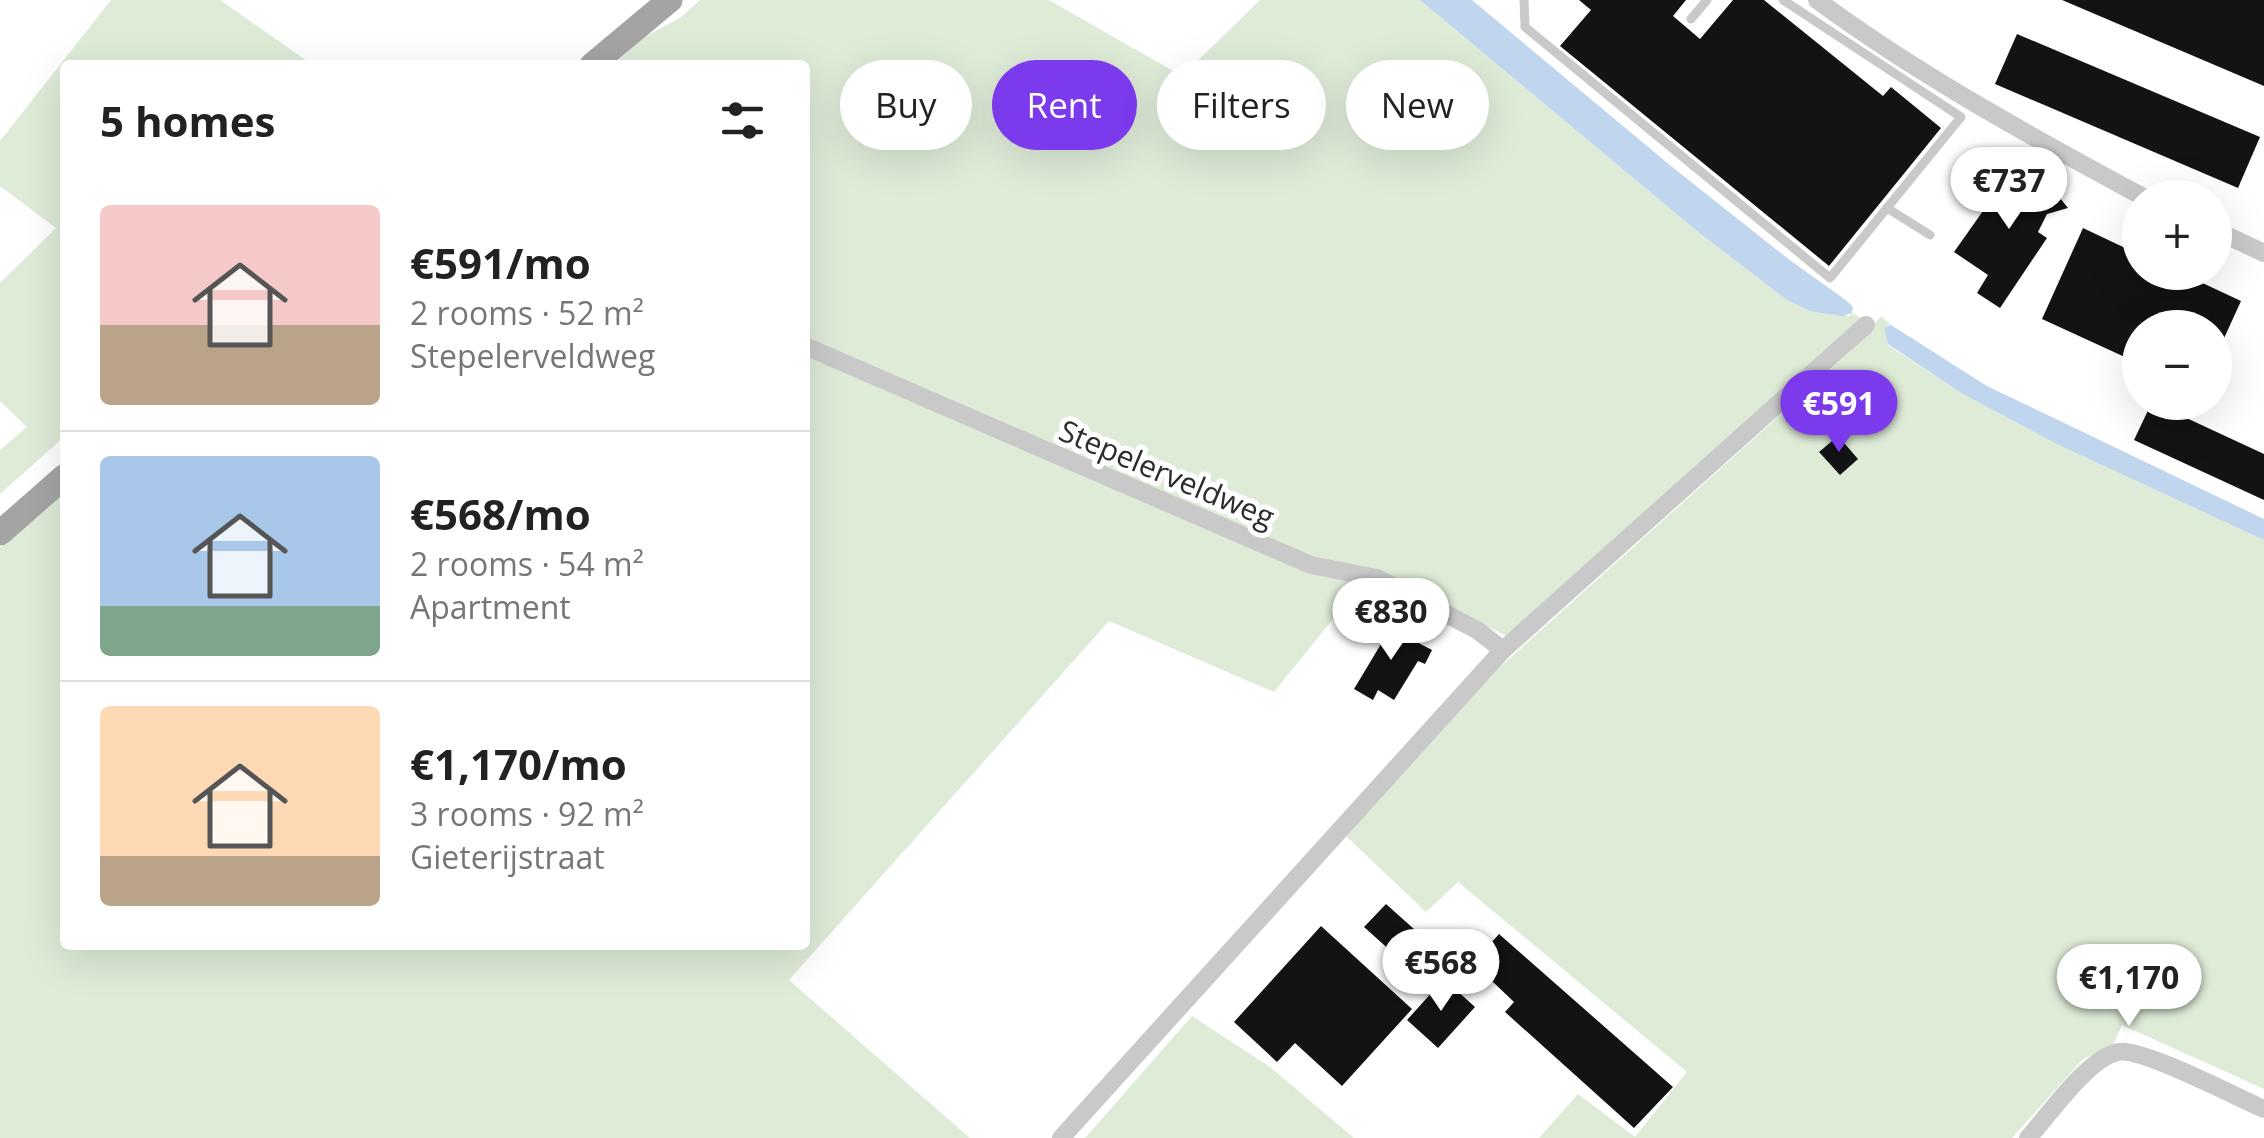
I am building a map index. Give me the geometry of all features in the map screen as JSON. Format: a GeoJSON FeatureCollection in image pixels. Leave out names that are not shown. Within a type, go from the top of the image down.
{"type":"FeatureCollection","features":[{"type":"Feature","properties":{"kind":"main road"},"geometry":{"type":"LineString","coordinates":[[598,60],[670,0]]}},
{"type":"Feature","properties":{"kind":"main road"},"geometry":{"type":"LineString","coordinates":[[0,532],[60,480]]}},
{"type":"Feature","properties":{"kind":"street"},"geometry":{"type":"LineString","coordinates":[[1825,2],[1878,54],[2122,186]]}},
{"type":"Feature","properties":{"kind":"street"},"geometry":{"type":"LineString","coordinates":[[2232,238],[2264,253]]}},
{"type":"Feature","properties":{"kind":"street"},"geometry":{"type":"LineString","coordinates":[[1061,1138],[1503,650],[1866,324]]}},
{"type":"Feature","properties":{"kind":"street","name":"Stepelerveldweg"},"geometry":{"type":"LineString","coordinates":[[810,348],[1311,565],[1377,578],[1477,630],[1503,650]]}},
{"type":"Feature","properties":{"kind":"street"},"geometry":{"type":"LineString","coordinates":[[2028,1138],[2094,1065],[2119,1052],[2142,1056],[2264,1109]]}},
{"type":"Feature","properties":{"kind":"lane"},"geometry":{"type":"LineString","coordinates":[[1524,0],[1524,27],[1830,278],[1961,117],[1878,54],[1809,19],[1783,0]]}},
{"type":"Feature","properties":{"kind":"lane"},"geometry":{"type":"LineString","coordinates":[[1691,19],[1707,0]]}},
{"type":"Feature","properties":{"kind":"lane"},"geometry":{"type":"LineString","coordinates":[[1809,19],[1825,2]]}},
{"type":"Feature","properties":{"kind":"lane"},"geometry":{"type":"LineString","coordinates":[[1887,208],[1930,235]]}},
{"type":"Feature","properties":{"kind":"green space"},"geometry":{"type":"Polygon","coordinates":[[[111,0],[220,0],[306,60],[64,60],[111,0]]]}},
{"type":"Feature","properties":{"kind":"green space"},"geometry":{"type":"Polygon","coordinates":[[[700,0],[1049,0],[1157,62],[1157,150],[1326,150],[1326,60],[1198,60],[1260,0],[1420,0],[1698,232],[1787,300],[1864,319],[1508,637],[1393,578],[1327,563],[810,342],[810,60],[619,60],[644,37],[680,18],[700,0]]]}},
{"type":"Feature","properties":{"kind":"green space"},"geometry":{"type":"Polygon","coordinates":[[[60,65],[60,440],[0,494],[0,450],[27,427],[0,401],[0,283],[56,228],[0,186],[0,141],[60,65]]]}},
{"type":"Feature","properties":{"kind":"green space"},"geometry":{"type":"Polygon","coordinates":[[[1881,316],[1891,325],[1887,326],[1888,345],[1961,393],[2060,445],[2264,540],[2264,1089],[2122,1025],[2113,1045],[2083,1059],[2012,1138],[1539,1138],[1578,1094],[1635,1137],[1687,1072],[1458,882],[1426,912],[1346,836],[1498,669],[1850,352],[1881,316]]]}},
{"type":"Feature","properties":{"kind":"green space"},"geometry":{"type":"Polygon","coordinates":[[[810,355],[1353,581],[1357,589],[1274,692],[1109,621],[789,980],[970,1138],[0,1138],[0,548],[60,494],[60,950],[810,950],[810,355]]]}},
{"type":"Feature","properties":{"kind":"green space"},"geometry":{"type":"Polygon","coordinates":[[[1192,1016],[1270,1067],[1354,1138],[1085,1138],[1192,1016]]]}},
{"type":"Feature","properties":{"kind":"water"},"geometry":{"type":"Polygon","coordinates":[[[1420,0],[1472,0],[1671,166],[1847,301],[1853,307],[1852,313],[1842,316],[1810,311],[1787,300],[1698,232],[1420,0]]]}},
{"type":"Feature","properties":{"kind":"water"},"geometry":{"type":"Polygon","coordinates":[[[1891,325],[1987,386],[2264,519],[2264,540],[2059,445],[1961,393],[1888,344],[1884,328],[1891,325]]]}},
{"type":"Feature","properties":{"kind":"building"},"geometry":{"type":"Polygon","coordinates":[[[1579,0],[1686,0],[1673,16],[1700,39],[1733,0],[1764,0],[1883,96],[1891,87],[1941,128],[1829,266],[1560,46],[1591,10],[1579,0]]]}},
{"type":"Feature","properties":{"kind":"building"},"geometry":{"type":"Polygon","coordinates":[[[2062,0],[2264,0],[2264,86],[2062,0]]]}},
{"type":"Feature","properties":{"kind":"building"},"geometry":{"type":"Polygon","coordinates":[[[2017,34],[2260,137],[2238,188],[2232,185],[2232,180],[2219,180],[1995,84],[2017,34]]]}},
{"type":"Feature","properties":{"kind":"building"},"geometry":{"type":"Polygon","coordinates":[[[2011,164],[2047,182],[2068,208],[2047,214],[2038,232],[2047,238],[2000,308],[1977,293],[1988,275],[1954,252],[2011,164]]]}},
{"type":"Feature","properties":{"kind":"building"},"geometry":{"type":"Polygon","coordinates":[[[2083,228],[2122,246],[2122,290],[2217,290],[2241,301],[2232,321],[2232,310],[2122,310],[2122,356],[2042,319],[2083,228]]]}},
{"type":"Feature","properties":{"kind":"building"},"geometry":{"type":"Polygon","coordinates":[[[2143,420],[2191,420],[2264,454],[2264,500],[2134,440],[2143,420]]]}},
{"type":"Feature","properties":{"kind":"building"},"geometry":{"type":"Polygon","coordinates":[[[1838,436],[1858,459],[1840,475],[1819,452],[1838,436]]]}},
{"type":"Feature","properties":{"kind":"building"},"geometry":{"type":"Polygon","coordinates":[[[1378,622],[1432,650],[1425,664],[1418,661],[1394,700],[1378,690],[1373,700],[1354,689],[1381,644],[1370,638],[1378,622]]]}},
{"type":"Feature","properties":{"kind":"building"},"geometry":{"type":"Polygon","coordinates":[[[1386,904],[1433,946],[1412,970],[1364,927],[1386,904]]]}},
{"type":"Feature","properties":{"kind":"building"},"geometry":{"type":"Polygon","coordinates":[[[1321,926],[1412,1009],[1342,1086],[1295,1043],[1277,1062],[1234,1022],[1321,926]]]}},
{"type":"Feature","properties":{"kind":"building"},"geometry":{"type":"Polygon","coordinates":[[[1499,934],[1673,1087],[1634,1128],[1505,1012],[1514,1002],[1473,963],[1499,934]]]}},
{"type":"Feature","properties":{"kind":"building"},"geometry":{"type":"Polygon","coordinates":[[[1444,979],[1475,1007],[1438,1048],[1407,1020],[1444,979]]]}}]}
